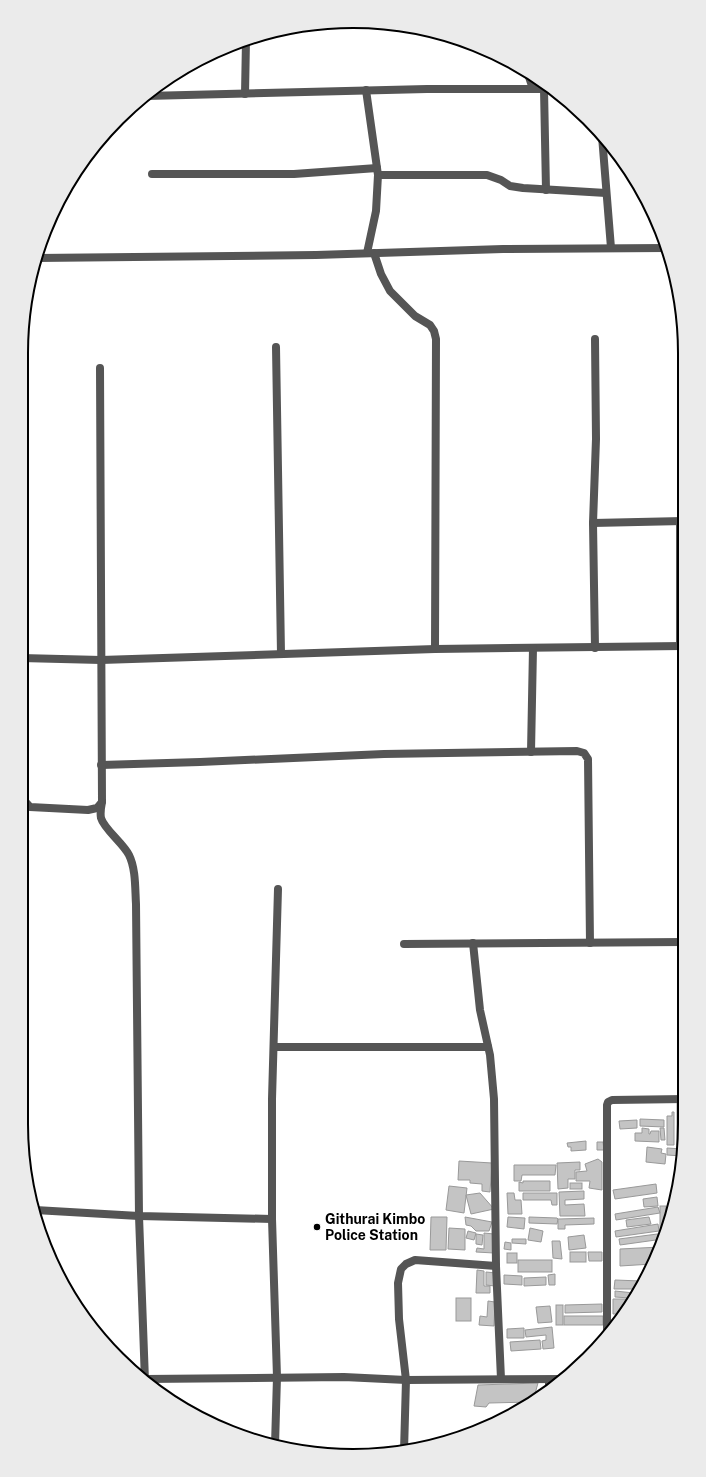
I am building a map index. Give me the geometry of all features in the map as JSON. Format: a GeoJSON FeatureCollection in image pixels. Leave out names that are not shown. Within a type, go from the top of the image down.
{"type":"FeatureCollection","features":[{"type":"Feature","properties":{"kind":"street"},"geometry":{"type":"LineString","coordinates":[[245,94],[246,46]]}},
{"type":"Feature","properties":{"kind":"street"},"geometry":{"type":"LineString","coordinates":[[530,81],[533,89]]}},
{"type":"Feature","properties":{"kind":"street"},"geometry":{"type":"LineString","coordinates":[[154,96],[426,88],[542,89]]}},
{"type":"Feature","properties":{"kind":"street"},"geometry":{"type":"LineString","coordinates":[[366,90],[377,171],[376,211],[370,253],[390,291],[415,316],[430,325],[434,331],[436,339],[435,649]]}},
{"type":"Feature","properties":{"kind":"street"},"geometry":{"type":"LineString","coordinates":[[544,90],[546,190]]}},
{"type":"Feature","properties":{"kind":"street"},"geometry":{"type":"LineString","coordinates":[[603,145],[611,248]]}},
{"type":"Feature","properties":{"kind":"street"},"geometry":{"type":"LineString","coordinates":[[152,174],[294,174],[377,171],[487,175],[501,180],[510,186],[546,190],[606,193]]}},
{"type":"Feature","properties":{"kind":"street"},"geometry":{"type":"LineString","coordinates":[[42,258],[316,255],[504,249],[661,248]]}},
{"type":"Feature","properties":{"kind":"street"},"geometry":{"type":"LineString","coordinates":[[595,339],[596,439],[593,523],[595,648]]}},
{"type":"Feature","properties":{"kind":"street"},"geometry":{"type":"LineString","coordinates":[[276,347],[282,654]]}},
{"type":"Feature","properties":{"kind":"street"},"geometry":{"type":"LineString","coordinates":[[100,368],[101,817],[103,823],[130,855],[134,869],[136,904],[139,1216],[145,1373]]}},
{"type":"Feature","properties":{"kind":"street"},"geometry":{"type":"LineString","coordinates":[[593,523],[678,521]]}},
{"type":"Feature","properties":{"kind":"street"},"geometry":{"type":"LineString","coordinates":[[28,658],[101,660],[435,649],[678,646]]}},
{"type":"Feature","properties":{"kind":"street"},"geometry":{"type":"LineString","coordinates":[[532,752],[533,648]]}},
{"type":"Feature","properties":{"kind":"street"},"geometry":{"type":"LineString","coordinates":[[101,764],[200,762],[384,754],[577,751],[584,753],[588,759],[590,943]]}},
{"type":"Feature","properties":{"kind":"street"},"geometry":{"type":"LineString","coordinates":[[28,805],[30,807],[88,810],[97,808],[102,802]]}},
{"type":"Feature","properties":{"kind":"street"},"geometry":{"type":"LineString","coordinates":[[275,1439],[277,1377],[272,1219],[272,1099],[278,889]]}},
{"type":"Feature","properties":{"kind":"street"},"geometry":{"type":"LineString","coordinates":[[404,944],[678,942]]}},
{"type":"Feature","properties":{"kind":"street"},"geometry":{"type":"LineString","coordinates":[[473,943],[480,1010],[488,1047],[494,1099],[496,1266],[501,1379]]}},
{"type":"Feature","properties":{"kind":"street"},"geometry":{"type":"LineString","coordinates":[[274,1047],[488,1047]]}},
{"type":"Feature","properties":{"kind":"street"},"geometry":{"type":"LineString","coordinates":[[608,1325],[607,1105],[608,1102],[612,1100],[678,1099]]}},
{"type":"Feature","properties":{"kind":"street"},"geometry":{"type":"LineString","coordinates":[[40,1210],[139,1216],[272,1219]]}},
{"type":"Feature","properties":{"kind":"street"},"geometry":{"type":"LineString","coordinates":[[404,1445],[406,1380],[399,1319],[398,1283],[400,1269],[406,1264],[415,1260],[496,1266]]}},
{"type":"Feature","properties":{"kind":"street"},"geometry":{"type":"LineString","coordinates":[[153,1380],[277,1377],[344,1377],[406,1380],[554,1380]]}},
{"type":"Feature","properties":{"kind":"building"},"geometry":{"type":"Polygon","coordinates":[[[677,1100],[678,1124],[677,1145],[677,1100]]]}},
{"type":"Feature","properties":{"kind":"building"},"geometry":{"type":"Polygon","coordinates":[[[672,1112],[674,1112],[674,1145],[667,1145],[667,1116],[672,1116],[672,1112]]]}},
{"type":"Feature","properties":{"kind":"building"},"geometry":{"type":"Polygon","coordinates":[[[640,1119],[664,1120],[664,1127],[640,1126],[640,1119]]]}},
{"type":"Feature","properties":{"kind":"building"},"geometry":{"type":"Polygon","coordinates":[[[637,1120],[637,1128],[620,1129],[619,1121],[637,1120]]]}},
{"type":"Feature","properties":{"kind":"building"},"geometry":{"type":"Polygon","coordinates":[[[642,1128],[649,1129],[649,1134],[651,1131],[659,1131],[659,1142],[635,1141],[635,1133],[642,1133],[642,1128]]]}},
{"type":"Feature","properties":{"kind":"building"},"geometry":{"type":"Polygon","coordinates":[[[660,1128],[664,1128],[665,1140],[661,1140],[660,1128]]]}},
{"type":"Feature","properties":{"kind":"building"},"geometry":{"type":"Polygon","coordinates":[[[586,1141],[586,1150],[571,1151],[571,1147],[568,1147],[567,1143],[586,1141]]]}},
{"type":"Feature","properties":{"kind":"building"},"geometry":{"type":"Polygon","coordinates":[[[597,1142],[603,1142],[604,1150],[597,1150],[597,1142]]]}},
{"type":"Feature","properties":{"kind":"building"},"geometry":{"type":"Polygon","coordinates":[[[647,1147],[662,1149],[661,1153],[666,1154],[665,1164],[646,1162],[647,1147]]]}},
{"type":"Feature","properties":{"kind":"building"},"geometry":{"type":"Polygon","coordinates":[[[667,1148],[677,1149],[676,1156],[667,1155],[667,1148]]]}},
{"type":"Feature","properties":{"kind":"building"},"geometry":{"type":"Polygon","coordinates":[[[598,1159],[602,1162],[602,1190],[589,1188],[590,1181],[576,1181],[576,1172],[587,1171],[585,1164],[598,1159]]]}},
{"type":"Feature","properties":{"kind":"building"},"geometry":{"type":"Polygon","coordinates":[[[459,1161],[492,1163],[490,1192],[482,1191],[482,1184],[470,1183],[470,1180],[458,1180],[459,1161]]]}},
{"type":"Feature","properties":{"kind":"building"},"geometry":{"type":"Polygon","coordinates":[[[580,1162],[580,1170],[575,1170],[575,1179],[568,1179],[568,1188],[558,1189],[557,1163],[580,1162]]]}},
{"type":"Feature","properties":{"kind":"building"},"geometry":{"type":"Polygon","coordinates":[[[514,1165],[556,1165],[555,1175],[522,1175],[521,1181],[514,1181],[514,1165]]]}},
{"type":"Feature","properties":{"kind":"building"},"geometry":{"type":"Polygon","coordinates":[[[523,1181],[550,1181],[550,1191],[519,1191],[519,1182],[523,1183],[523,1181]]]}},
{"type":"Feature","properties":{"kind":"building"},"geometry":{"type":"Polygon","coordinates":[[[570,1183],[582,1183],[582,1189],[570,1189],[570,1183]]]}},
{"type":"Feature","properties":{"kind":"building"},"geometry":{"type":"Polygon","coordinates":[[[656,1184],[657,1193],[615,1199],[613,1190],[656,1184]]]}},
{"type":"Feature","properties":{"kind":"building"},"geometry":{"type":"Polygon","coordinates":[[[449,1186],[467,1188],[464,1213],[446,1210],[449,1186]]]}},
{"type":"Feature","properties":{"kind":"building"},"geometry":{"type":"Polygon","coordinates":[[[584,1191],[584,1199],[565,1200],[565,1205],[584,1204],[585,1216],[560,1216],[559,1192],[584,1191]]]}},
{"type":"Feature","properties":{"kind":"building"},"geometry":{"type":"Polygon","coordinates":[[[480,1193],[494,1209],[471,1214],[466,1195],[480,1193]]]}},
{"type":"Feature","properties":{"kind":"building"},"geometry":{"type":"Polygon","coordinates":[[[507,1193],[514,1193],[515,1200],[521,1200],[522,1214],[508,1214],[507,1193]]]}},
{"type":"Feature","properties":{"kind":"building"},"geometry":{"type":"Polygon","coordinates":[[[523,1193],[557,1193],[557,1205],[552,1205],[551,1200],[523,1200],[523,1193]]]}},
{"type":"Feature","properties":{"kind":"building"},"geometry":{"type":"Polygon","coordinates":[[[657,1197],[658,1206],[644,1207],[643,1199],[657,1197]]]}},
{"type":"Feature","properties":{"kind":"building"},"geometry":{"type":"Polygon","coordinates":[[[660,1206],[666,1206],[666,1211],[660,1230],[660,1206]]]}},
{"type":"Feature","properties":{"kind":"building"},"geometry":{"type":"Polygon","coordinates":[[[658,1207],[660,1213],[616,1220],[615,1214],[658,1207]]]}},
{"type":"Feature","properties":{"kind":"building"},"geometry":{"type":"Polygon","coordinates":[[[431,1217],[447,1217],[446,1250],[430,1250],[431,1217]]]}},
{"type":"Feature","properties":{"kind":"building"},"geometry":{"type":"Polygon","coordinates":[[[465,1217],[492,1222],[489,1231],[476,1231],[471,1226],[466,1225],[465,1217]]]}},
{"type":"Feature","properties":{"kind":"building"},"geometry":{"type":"Polygon","coordinates":[[[508,1217],[525,1218],[524,1229],[507,1227],[508,1217]]]}},
{"type":"Feature","properties":{"kind":"building"},"geometry":{"type":"Polygon","coordinates":[[[529,1217],[558,1219],[557,1224],[529,1223],[529,1217]]]}},
{"type":"Feature","properties":{"kind":"building"},"geometry":{"type":"Polygon","coordinates":[[[649,1217],[651,1224],[627,1227],[626,1220],[649,1217]]]}},
{"type":"Feature","properties":{"kind":"building"},"geometry":{"type":"Polygon","coordinates":[[[594,1218],[594,1224],[565,1225],[565,1229],[558,1229],[558,1219],[594,1218]]]}},
{"type":"Feature","properties":{"kind":"building"},"geometry":{"type":"Polygon","coordinates":[[[658,1224],[659,1231],[616,1237],[615,1231],[658,1224]]]}},
{"type":"Feature","properties":{"kind":"building"},"geometry":{"type":"Polygon","coordinates":[[[449,1228],[465,1229],[465,1250],[448,1249],[449,1228]]]}},
{"type":"Feature","properties":{"kind":"building"},"geometry":{"type":"Polygon","coordinates":[[[530,1228],[543,1231],[541,1242],[528,1240],[530,1228]]]}},
{"type":"Feature","properties":{"kind":"building"},"geometry":{"type":"Polygon","coordinates":[[[468,1231],[476,1233],[474,1240],[466,1238],[468,1231]]]}},
{"type":"Feature","properties":{"kind":"building"},"geometry":{"type":"Polygon","coordinates":[[[484,1233],[494,1234],[494,1253],[476,1252],[477,1248],[484,1249],[484,1233]]]}},
{"type":"Feature","properties":{"kind":"building"},"geometry":{"type":"Polygon","coordinates":[[[476,1234],[483,1235],[482,1245],[476,1244],[476,1234]]]}},
{"type":"Feature","properties":{"kind":"building"},"geometry":{"type":"Polygon","coordinates":[[[659,1234],[656,1240],[620,1245],[619,1239],[659,1234]]]}},
{"type":"Feature","properties":{"kind":"building"},"geometry":{"type":"Polygon","coordinates":[[[584,1235],[586,1248],[569,1250],[568,1237],[584,1235]]]}},
{"type":"Feature","properties":{"kind":"building"},"geometry":{"type":"Polygon","coordinates":[[[512,1239],[526,1239],[526,1244],[512,1243],[512,1239]]]}},
{"type":"Feature","properties":{"kind":"building"},"geometry":{"type":"Polygon","coordinates":[[[552,1241],[560,1241],[562,1259],[553,1258],[552,1241]]]}},
{"type":"Feature","properties":{"kind":"building"},"geometry":{"type":"Polygon","coordinates":[[[505,1242],[511,1243],[511,1250],[504,1249],[505,1242]]]}},
{"type":"Feature","properties":{"kind":"building"},"geometry":{"type":"Polygon","coordinates":[[[653,1247],[646,1264],[620,1266],[620,1249],[653,1247]]]}},
{"type":"Feature","properties":{"kind":"building"},"geometry":{"type":"Polygon","coordinates":[[[570,1252],[586,1252],[586,1262],[570,1262],[570,1252]]]}},
{"type":"Feature","properties":{"kind":"building"},"geometry":{"type":"Polygon","coordinates":[[[588,1252],[602,1252],[602,1261],[589,1261],[588,1252]]]}},
{"type":"Feature","properties":{"kind":"building"},"geometry":{"type":"Polygon","coordinates":[[[507,1253],[517,1253],[517,1263],[507,1263],[507,1253]]]}},
{"type":"Feature","properties":{"kind":"building"},"geometry":{"type":"Polygon","coordinates":[[[518,1260],[552,1260],[552,1272],[518,1272],[518,1260]]]}},
{"type":"Feature","properties":{"kind":"building"},"geometry":{"type":"Polygon","coordinates":[[[477,1270],[484,1271],[484,1286],[490,1286],[490,1293],[476,1293],[477,1270]]]}},
{"type":"Feature","properties":{"kind":"building"},"geometry":{"type":"Polygon","coordinates":[[[486,1272],[496,1273],[495,1286],[486,1285],[486,1272]]]}},
{"type":"Feature","properties":{"kind":"building"},"geometry":{"type":"Polygon","coordinates":[[[555,1274],[555,1285],[549,1285],[548,1275],[555,1274]]]}},
{"type":"Feature","properties":{"kind":"building"},"geometry":{"type":"Polygon","coordinates":[[[504,1275],[522,1276],[522,1285],[504,1284],[504,1275]]]}},
{"type":"Feature","properties":{"kind":"building"},"geometry":{"type":"Polygon","coordinates":[[[546,1277],[546,1285],[524,1286],[524,1278],[546,1277]]]}},
{"type":"Feature","properties":{"kind":"building"},"geometry":{"type":"Polygon","coordinates":[[[615,1280],[637,1281],[632,1289],[614,1289],[615,1280]]]}},
{"type":"Feature","properties":{"kind":"building"},"geometry":{"type":"Polygon","coordinates":[[[615,1291],[630,1293],[627,1298],[615,1297],[615,1291]]]}},
{"type":"Feature","properties":{"kind":"building"},"geometry":{"type":"Polygon","coordinates":[[[456,1298],[471,1298],[471,1321],[456,1321],[456,1298]]]}},
{"type":"Feature","properties":{"kind":"building"},"geometry":{"type":"Polygon","coordinates":[[[613,1299],[626,1299],[617,1314],[613,1314],[613,1299]]]}},
{"type":"Feature","properties":{"kind":"building"},"geometry":{"type":"Polygon","coordinates":[[[488,1301],[495,1302],[494,1326],[479,1325],[480,1316],[487,1317],[488,1301]]]}},
{"type":"Feature","properties":{"kind":"building"},"geometry":{"type":"Polygon","coordinates":[[[602,1304],[602,1312],[565,1313],[565,1305],[602,1304]]]}},
{"type":"Feature","properties":{"kind":"building"},"geometry":{"type":"Polygon","coordinates":[[[556,1305],[563,1305],[563,1325],[556,1325],[556,1305]]]}},
{"type":"Feature","properties":{"kind":"building"},"geometry":{"type":"Polygon","coordinates":[[[550,1306],[552,1322],[538,1323],[536,1307],[550,1306]]]}},
{"type":"Feature","properties":{"kind":"building"},"geometry":{"type":"Polygon","coordinates":[[[564,1316],[603,1316],[603,1325],[564,1325],[564,1316]]]}},
{"type":"Feature","properties":{"kind":"building"},"geometry":{"type":"Polygon","coordinates":[[[552,1327],[554,1348],[543,1349],[542,1341],[546,1340],[546,1335],[526,1337],[525,1330],[552,1327]]]}},
{"type":"Feature","properties":{"kind":"building"},"geometry":{"type":"Polygon","coordinates":[[[524,1328],[524,1338],[507,1338],[507,1329],[524,1328]]]}},
{"type":"Feature","properties":{"kind":"building"},"geometry":{"type":"Polygon","coordinates":[[[540,1340],[541,1349],[511,1351],[510,1342],[540,1340]]]}},
{"type":"Feature","properties":{"kind":"building"},"geometry":{"type":"Polygon","coordinates":[[[538,1383],[535,1393],[520,1402],[489,1403],[486,1407],[474,1406],[478,1385],[538,1383]]]}},
{"type":"Feature","properties":{"kind":"place","name":"Githurai Kimbo Police Station"},"geometry":{"type":"Point","coordinates":[317,1227]}}]}
